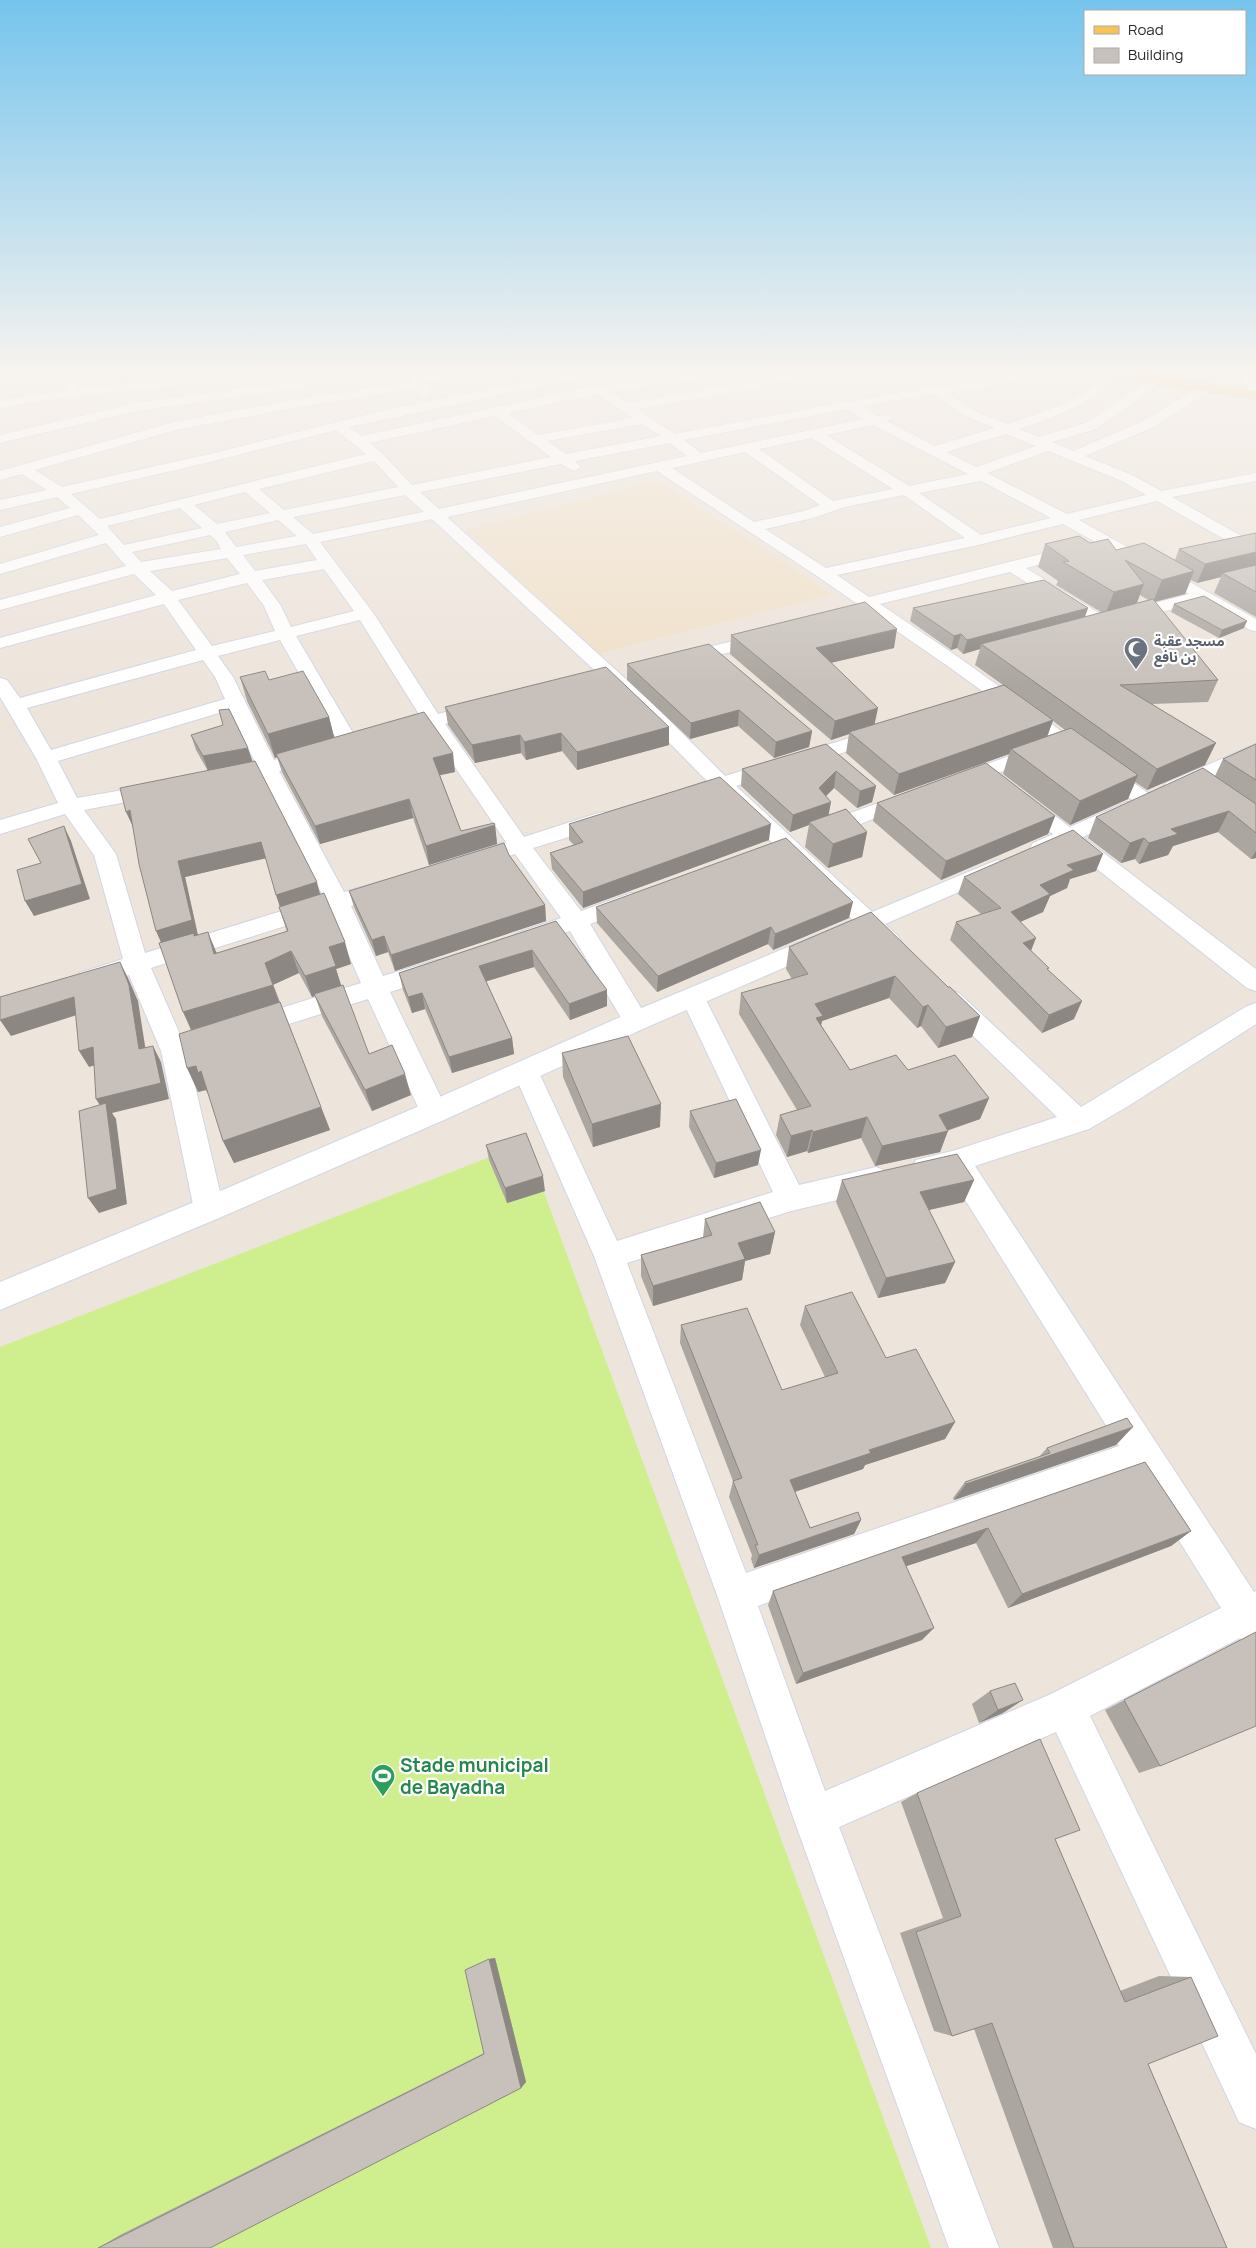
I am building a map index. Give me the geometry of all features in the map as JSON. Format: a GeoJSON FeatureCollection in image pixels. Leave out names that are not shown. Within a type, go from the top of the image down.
{"type":"FeatureCollection","features":[{"type":"Feature","properties":{"kind":"street"},"geometry":{"type":"LineString","coordinates":[[34,476],[59,491],[109,537],[137,568],[167,596],[224,677],[267,768],[338,902],[434,1112]]}},
{"type":"Feature","properties":{"kind":"street"},"geometry":{"type":"LineString","coordinates":[[0,505],[124,476]]}},
{"type":"Feature","properties":{"kind":"street"},"geometry":{"type":"LineString","coordinates":[[19,599],[0,570],[109,537],[183,503],[294,476]]}},
{"type":"Feature","properties":{"kind":"street"},"geometry":{"type":"LineString","coordinates":[[396,476],[642,704],[721,783],[778,846],[870,923],[906,957]]}},
{"type":"Feature","properties":{"kind":"street"},"geometry":{"type":"LineString","coordinates":[[109,537],[214,530],[479,476]]}},
{"type":"Feature","properties":{"kind":"street"},"geometry":{"type":"LineString","coordinates":[[585,476],[593,482]]}},
{"type":"Feature","properties":{"kind":"street"},"geometry":{"type":"LineString","coordinates":[[0,604],[137,568],[310,539],[620,476]]}},
{"type":"Feature","properties":{"kind":"street"},"geometry":{"type":"LineString","coordinates":[[674,476],[822,573],[865,609],[955,663],[1145,800]]}},
{"type":"Feature","properties":{"kind":"street"},"geometry":{"type":"LineString","coordinates":[[788,476],[831,506]]}},
{"type":"Feature","properties":{"kind":"street"},"geometry":{"type":"LineString","coordinates":[[883,476],[978,540]]}},
{"type":"Feature","properties":{"kind":"street"},"geometry":{"type":"LineString","coordinates":[[751,527],[808,514],[831,506],[971,476]]}},
{"type":"Feature","properties":{"kind":"street"},"geometry":{"type":"LineString","coordinates":[[983,476],[1110,542],[1256,626]]}},
{"type":"Feature","properties":{"kind":"street"},"geometry":{"type":"LineString","coordinates":[[1122,476],[1251,544]]}},
{"type":"Feature","properties":{"kind":"street"},"geometry":{"type":"LineString","coordinates":[[822,573],[978,540],[1159,495],[1256,477]]}},
{"type":"Feature","properties":{"kind":"street"},"geometry":{"type":"LineString","coordinates":[[248,487],[280,516],[310,539],[328,563],[365,614],[434,721],[519,845],[576,922],[636,1021]]}},
{"type":"Feature","properties":{"kind":"street"},"geometry":{"type":"LineString","coordinates":[[183,503],[223,538],[230,551],[272,606],[350,745]]}},
{"type":"Feature","properties":{"kind":"street"},"geometry":{"type":"LineString","coordinates":[[0,532],[79,510]]}},
{"type":"Feature","properties":{"kind":"street"},"geometry":{"type":"LineString","coordinates":[[865,609],[1012,566],[1110,542]]}},
{"type":"Feature","properties":{"kind":"street"},"geometry":{"type":"LineString","coordinates":[[1228,549],[1251,544]]}},
{"type":"Feature","properties":{"kind":"street"},"geometry":{"type":"LineString","coordinates":[[1152,566],[1171,562]]}},
{"type":"Feature","properties":{"kind":"street"},"geometry":{"type":"LineString","coordinates":[[0,643],[167,596],[250,576],[328,563]]}},
{"type":"Feature","properties":{"kind":"street"},"geometry":{"type":"LineString","coordinates":[[1012,566],[1101,622]]}},
{"type":"Feature","properties":{"kind":"street"},"geometry":{"type":"LineString","coordinates":[[1083,627],[1198,594],[1219,585]]}},
{"type":"Feature","properties":{"kind":"street"},"geometry":{"type":"LineString","coordinates":[[209,1210],[174,1051],[137,965],[105,854],[70,806],[46,758],[5,693],[207,654],[365,614]]}},
{"type":"Feature","properties":{"kind":"street"},"geometry":{"type":"LineString","coordinates":[[666,662],[720,657],[781,634]]}},
{"type":"Feature","properties":{"kind":"street"},"geometry":{"type":"LineString","coordinates":[[955,663],[973,658]]}},
{"type":"Feature","properties":{"kind":"street"},"geometry":{"type":"LineString","coordinates":[[591,680],[628,671]]}},
{"type":"Feature","properties":{"kind":"street"},"geometry":{"type":"LineString","coordinates":[[974,705],[1001,696]]}},
{"type":"Feature","properties":{"kind":"street"},"geometry":{"type":"LineString","coordinates":[[46,758],[235,702]]}},
{"type":"Feature","properties":{"kind":"street"},"geometry":{"type":"LineString","coordinates":[[204,781],[267,768],[498,704]]}},
{"type":"Feature","properties":{"kind":"street"},"geometry":{"type":"LineString","coordinates":[[666,800],[901,728]]}},
{"type":"Feature","properties":{"kind":"street"},"geometry":{"type":"LineString","coordinates":[[778,846],[884,799],[997,781],[1064,743]]}},
{"type":"Feature","properties":{"kind":"street"},"geometry":{"type":"LineString","coordinates":[[0,1296],[209,1210],[636,1021],[1019,858],[1145,800],[1201,783],[1256,750]]}},
{"type":"Feature","properties":{"kind":"street"},"geometry":{"type":"LineString","coordinates":[[997,781],[1256,982]]}},
{"type":"Feature","properties":{"kind":"street"},"geometry":{"type":"LineString","coordinates":[[0,827],[70,806],[177,786]]}},
{"type":"Feature","properties":{"kind":"street"},"geometry":{"type":"LineString","coordinates":[[453,866],[620,814]]}},
{"type":"Feature","properties":{"kind":"street"},"geometry":{"type":"LineString","coordinates":[[64,986],[405,881]]}},
{"type":"Feature","properties":{"kind":"street"},"geometry":{"type":"LineString","coordinates":[[503,946],[576,922],[650,894]]}},
{"type":"Feature","properties":{"kind":"street"},"geometry":{"type":"LineString","coordinates":[[174,1051],[458,961]]}},
{"type":"Feature","properties":{"kind":"street"},"geometry":{"type":"LineString","coordinates":[[935,984],[1079,1121]]}},
{"type":"Feature","properties":{"kind":"street"},"geometry":{"type":"LineString","coordinates":[[693,998],[791,1199]]}},
{"type":"Feature","properties":{"kind":"street"},"geometry":{"type":"LineString","coordinates":[[609,1256],[791,1199],[956,1161],[1079,1121],[1120,1098],[1256,1012]]}},
{"type":"Feature","properties":{"kind":"street"},"geometry":{"type":"LineString","coordinates":[[526,1071],[609,1256],[736,1595],[814,1817],[974,2248]]}},
{"type":"Feature","properties":{"kind":"street"},"geometry":{"type":"LineString","coordinates":[[814,1817],[1065,1708],[1253,1618],[1144,1454],[956,1161]]}},
{"type":"Feature","properties":{"kind":"street"},"geometry":{"type":"LineString","coordinates":[[736,1595],[1144,1454]]}},
{"type":"Feature","properties":{"kind":"street"},"geometry":{"type":"LineString","coordinates":[[1065,1708],[1256,2105]]}},
{"type":"Feature","properties":{"kind":"shaded area"},"geometry":{"type":"Polygon","coordinates":[[[658,480],[833,595],[598,654],[466,531],[658,480]]]}},
{"type":"Feature","properties":{"kind":"green space","name":"Stade municipal de Bayadha"},"geometry":{"type":"Polygon","coordinates":[[[526,1143],[931,2248],[0,2248],[0,1347],[526,1143]]]}},
{"type":"Feature","properties":{"kind":"building"},"geometry":{"type":"Polygon","coordinates":[[[1256,533],[1256,552],[1205,564],[1179,549],[1256,533]]]}},
{"type":"Feature","properties":{"kind":"building"},"geometry":{"type":"Polygon","coordinates":[[[1079,536],[1090,543],[1108,539],[1116,550],[1144,543],[1194,571],[1162,580],[1125,560],[1144,584],[1114,592],[1063,562],[1069,561],[1045,544],[1079,536]]]}},
{"type":"Feature","properties":{"kind":"building"},"geometry":{"type":"Polygon","coordinates":[[[1256,565],[1256,592],[1222,573],[1256,565]]]}},
{"type":"Feature","properties":{"kind":"building"},"geometry":{"type":"Polygon","coordinates":[[[1044,580],[1088,608],[967,640],[961,634],[954,636],[913,608],[1044,580]]]}},
{"type":"Feature","properties":{"kind":"building"},"geometry":{"type":"Polygon","coordinates":[[[1204,596],[1247,621],[1222,630],[1174,604],[1204,596]]]}},
{"type":"Feature","properties":{"kind":"building"},"geometry":{"type":"Polygon","coordinates":[[[1153,599],[1218,680],[1120,685],[1216,743],[1157,769],[981,644],[1153,599]]]}},
{"type":"Feature","properties":{"kind":"building"},"geometry":{"type":"Polygon","coordinates":[[[865,602],[897,629],[816,648],[878,708],[835,721],[731,635],[865,602]]]}},
{"type":"Feature","properties":{"kind":"building"},"geometry":{"type":"Polygon","coordinates":[[[709,644],[812,731],[776,742],[739,710],[691,723],[627,664],[709,644]]]}},
{"type":"Feature","properties":{"kind":"building"},"geometry":{"type":"Polygon","coordinates":[[[606,667],[669,727],[577,752],[561,733],[524,742],[520,735],[472,745],[445,707],[606,667]]]}},
{"type":"Feature","properties":{"kind":"building"},"geometry":{"type":"Polygon","coordinates":[[[265,671],[269,680],[303,671],[329,717],[268,734],[240,677],[265,671]]]}},
{"type":"Feature","properties":{"kind":"building"},"geometry":{"type":"Polygon","coordinates":[[[1004,685],[1053,720],[899,774],[849,732],[1004,685]]]}},
{"type":"Feature","properties":{"kind":"building"},"geometry":{"type":"Polygon","coordinates":[[[229,709],[248,748],[203,756],[191,735],[223,725],[219,710],[229,709]]]}},
{"type":"Feature","properties":{"kind":"building"},"geometry":{"type":"Polygon","coordinates":[[[424,712],[453,753],[433,758],[461,831],[494,823],[495,825],[426,846],[409,799],[315,826],[276,754],[424,712]]]}},
{"type":"Feature","properties":{"kind":"building"},"geometry":{"type":"Polygon","coordinates":[[[1071,728],[1138,775],[1080,801],[1011,749],[1071,728]]]}},
{"type":"Feature","properties":{"kind":"building"},"geometry":{"type":"Polygon","coordinates":[[[826,744],[876,786],[860,791],[836,771],[819,788],[831,802],[793,815],[742,769],[826,744]]]}},
{"type":"Feature","properties":{"kind":"building"},"geometry":{"type":"Polygon","coordinates":[[[1256,744],[1256,780],[1223,759],[1256,744]]]}},
{"type":"Feature","properties":{"kind":"building"},"geometry":{"type":"Polygon","coordinates":[[[255,761],[317,882],[276,895],[261,842],[178,861],[192,920],[156,931],[139,864],[130,810],[126,812],[120,788],[255,761]]]}},
{"type":"Feature","properties":{"kind":"building"},"geometry":{"type":"Polygon","coordinates":[[[986,763],[1055,816],[946,861],[877,803],[986,763]]]}},
{"type":"Feature","properties":{"kind":"building"},"geometry":{"type":"Polygon","coordinates":[[[1203,768],[1256,804],[1256,833],[1229,811],[1171,829],[1178,834],[1149,843],[1144,838],[1130,843],[1096,817],[1203,768]]]}},
{"type":"Feature","properties":{"kind":"building"},"geometry":{"type":"Polygon","coordinates":[[[720,777],[771,824],[583,892],[550,853],[583,842],[569,824],[720,777]]]}},
{"type":"Feature","properties":{"kind":"building"},"geometry":{"type":"Polygon","coordinates":[[[846,809],[867,832],[833,844],[809,822],[846,809]]]}},
{"type":"Feature","properties":{"kind":"building"},"geometry":{"type":"Polygon","coordinates":[[[64,826],[82,884],[25,901],[17,870],[41,863],[28,839],[64,826]]]}},
{"type":"Feature","properties":{"kind":"building"},"geometry":{"type":"Polygon","coordinates":[[[1073,830],[1103,854],[1067,865],[1074,870],[1040,885],[1050,894],[1011,912],[1036,938],[1023,943],[1049,968],[1047,969],[1082,1001],[1049,1015],[956,922],[1001,908],[964,877],[1073,830]]]}},
{"type":"Feature","properties":{"kind":"building"},"geometry":{"type":"Polygon","coordinates":[[[786,838],[853,902],[775,934],[771,927],[658,976],[596,907],[786,838]]]}},
{"type":"Feature","properties":{"kind":"building"},"geometry":{"type":"Polygon","coordinates":[[[504,843],[509,855],[545,905],[391,955],[384,936],[372,940],[349,891],[504,843]]]}},
{"type":"Feature","properties":{"kind":"building"},"geometry":{"type":"Polygon","coordinates":[[[324,893],[345,942],[329,947],[336,966],[305,976],[291,951],[265,963],[273,985],[183,1012],[159,943],[194,933],[194,936],[208,932],[214,954],[288,931],[279,907],[324,893]]]}},
{"type":"Feature","properties":{"kind":"building"},"geometry":{"type":"Polygon","coordinates":[[[871,912],[980,1016],[946,1027],[928,1005],[923,1007],[895,976],[815,1004],[823,1016],[816,1018],[850,1070],[896,1055],[908,1070],[955,1055],[989,1098],[939,1115],[948,1131],[882,1146],[867,1117],[791,1136],[780,1115],[811,1106],[741,993],[808,974],[789,947],[871,912]]]}},
{"type":"Feature","properties":{"kind":"building"},"geometry":{"type":"Polygon","coordinates":[[[556,921],[607,990],[569,1004],[532,950],[479,966],[512,1038],[449,1057],[422,993],[408,997],[399,973],[556,921]]]}},
{"type":"Feature","properties":{"kind":"building"},"geometry":{"type":"Polygon","coordinates":[[[120,962],[129,985],[139,1049],[153,1046],[161,1083],[96,1099],[93,1047],[79,1051],[74,997],[0,1020],[0,997],[120,962]]]}},
{"type":"Feature","properties":{"kind":"building"},"geometry":{"type":"Polygon","coordinates":[[[343,985],[369,1054],[392,1045],[405,1074],[365,1090],[314,994],[343,985]]]}},
{"type":"Feature","properties":{"kind":"building"},"geometry":{"type":"Polygon","coordinates":[[[280,1002],[321,1107],[223,1141],[201,1071],[198,1073],[196,1066],[187,1068],[179,1034],[280,1002]]]}},
{"type":"Feature","properties":{"kind":"building"},"geometry":{"type":"Polygon","coordinates":[[[628,1036],[661,1104],[592,1124],[562,1053],[628,1036]]]}},
{"type":"Feature","properties":{"kind":"building"},"geometry":{"type":"Polygon","coordinates":[[[736,1099],[761,1150],[716,1163],[690,1111],[736,1099]]]}},
{"type":"Feature","properties":{"kind":"building"},"geometry":{"type":"Polygon","coordinates":[[[106,1103],[117,1189],[88,1198],[79,1111],[106,1103]]]}},
{"type":"Feature","properties":{"kind":"building"},"geometry":{"type":"Polygon","coordinates":[[[526,1133],[543,1176],[505,1188],[486,1145],[526,1133]]]}},
{"type":"Feature","properties":{"kind":"building"},"geometry":{"type":"Polygon","coordinates":[[[957,1154],[974,1180],[920,1192],[955,1262],[886,1278],[842,1180],[957,1154]]]}},
{"type":"Feature","properties":{"kind":"building"},"geometry":{"type":"Polygon","coordinates":[[[760,1202],[775,1232],[738,1243],[745,1259],[653,1286],[641,1255],[712,1235],[705,1219],[760,1202]]]}},
{"type":"Feature","properties":{"kind":"building"},"geometry":{"type":"Polygon","coordinates":[[[852,1292],[886,1358],[916,1349],[955,1422],[869,1450],[871,1453],[790,1480],[810,1528],[858,1512],[861,1520],[759,1555],[755,1545],[758,1545],[733,1481],[742,1478],[681,1325],[747,1308],[782,1390],[838,1373],[805,1306],[852,1292]]]}},
{"type":"Feature","properties":{"kind":"building"},"geometry":{"type":"Polygon","coordinates":[[[1127,1418],[1133,1427],[966,1484],[965,1482],[1050,1453],[1047,1448],[1127,1418]]]}},
{"type":"Feature","properties":{"kind":"building"},"geometry":{"type":"Polygon","coordinates":[[[1145,1462],[1191,1531],[1022,1594],[988,1528],[902,1557],[934,1628],[803,1673],[773,1591],[1145,1462]]]}},
{"type":"Feature","properties":{"kind":"building"},"geometry":{"type":"Polygon","coordinates":[[[1256,1632],[1256,1726],[1160,1766],[1124,1700],[1256,1632]]]}},
{"type":"Feature","properties":{"kind":"building"},"geometry":{"type":"Polygon","coordinates":[[[1015,1683],[1023,1700],[998,1710],[990,1691],[1015,1683]]]}},
{"type":"Feature","properties":{"kind":"building"},"geometry":{"type":"Polygon","coordinates":[[[1040,1739],[1080,1830],[1055,1839],[1125,2002],[1191,1977],[1218,2036],[1148,2064],[1227,2248],[1074,2248],[992,2023],[952,2036],[916,1932],[961,1916],[917,1793],[1040,1739]]]}},
{"type":"Feature","properties":{"kind":"building"},"geometry":{"type":"Polygon","coordinates":[[[489,1959],[521,2088],[210,2248],[98,2248],[484,2054],[465,1970],[489,1959]]]}},
{"type":"Feature","properties":{"kind":"place","name":"مسجد عقبة بن نافع"},"geometry":{"type":"Point","coordinates":[1136,670]}},
{"type":"Feature","properties":{"kind":"place","name":"Stade municipal de Bayadha"},"geometry":{"type":"Point","coordinates":[383,1797]}}]}
